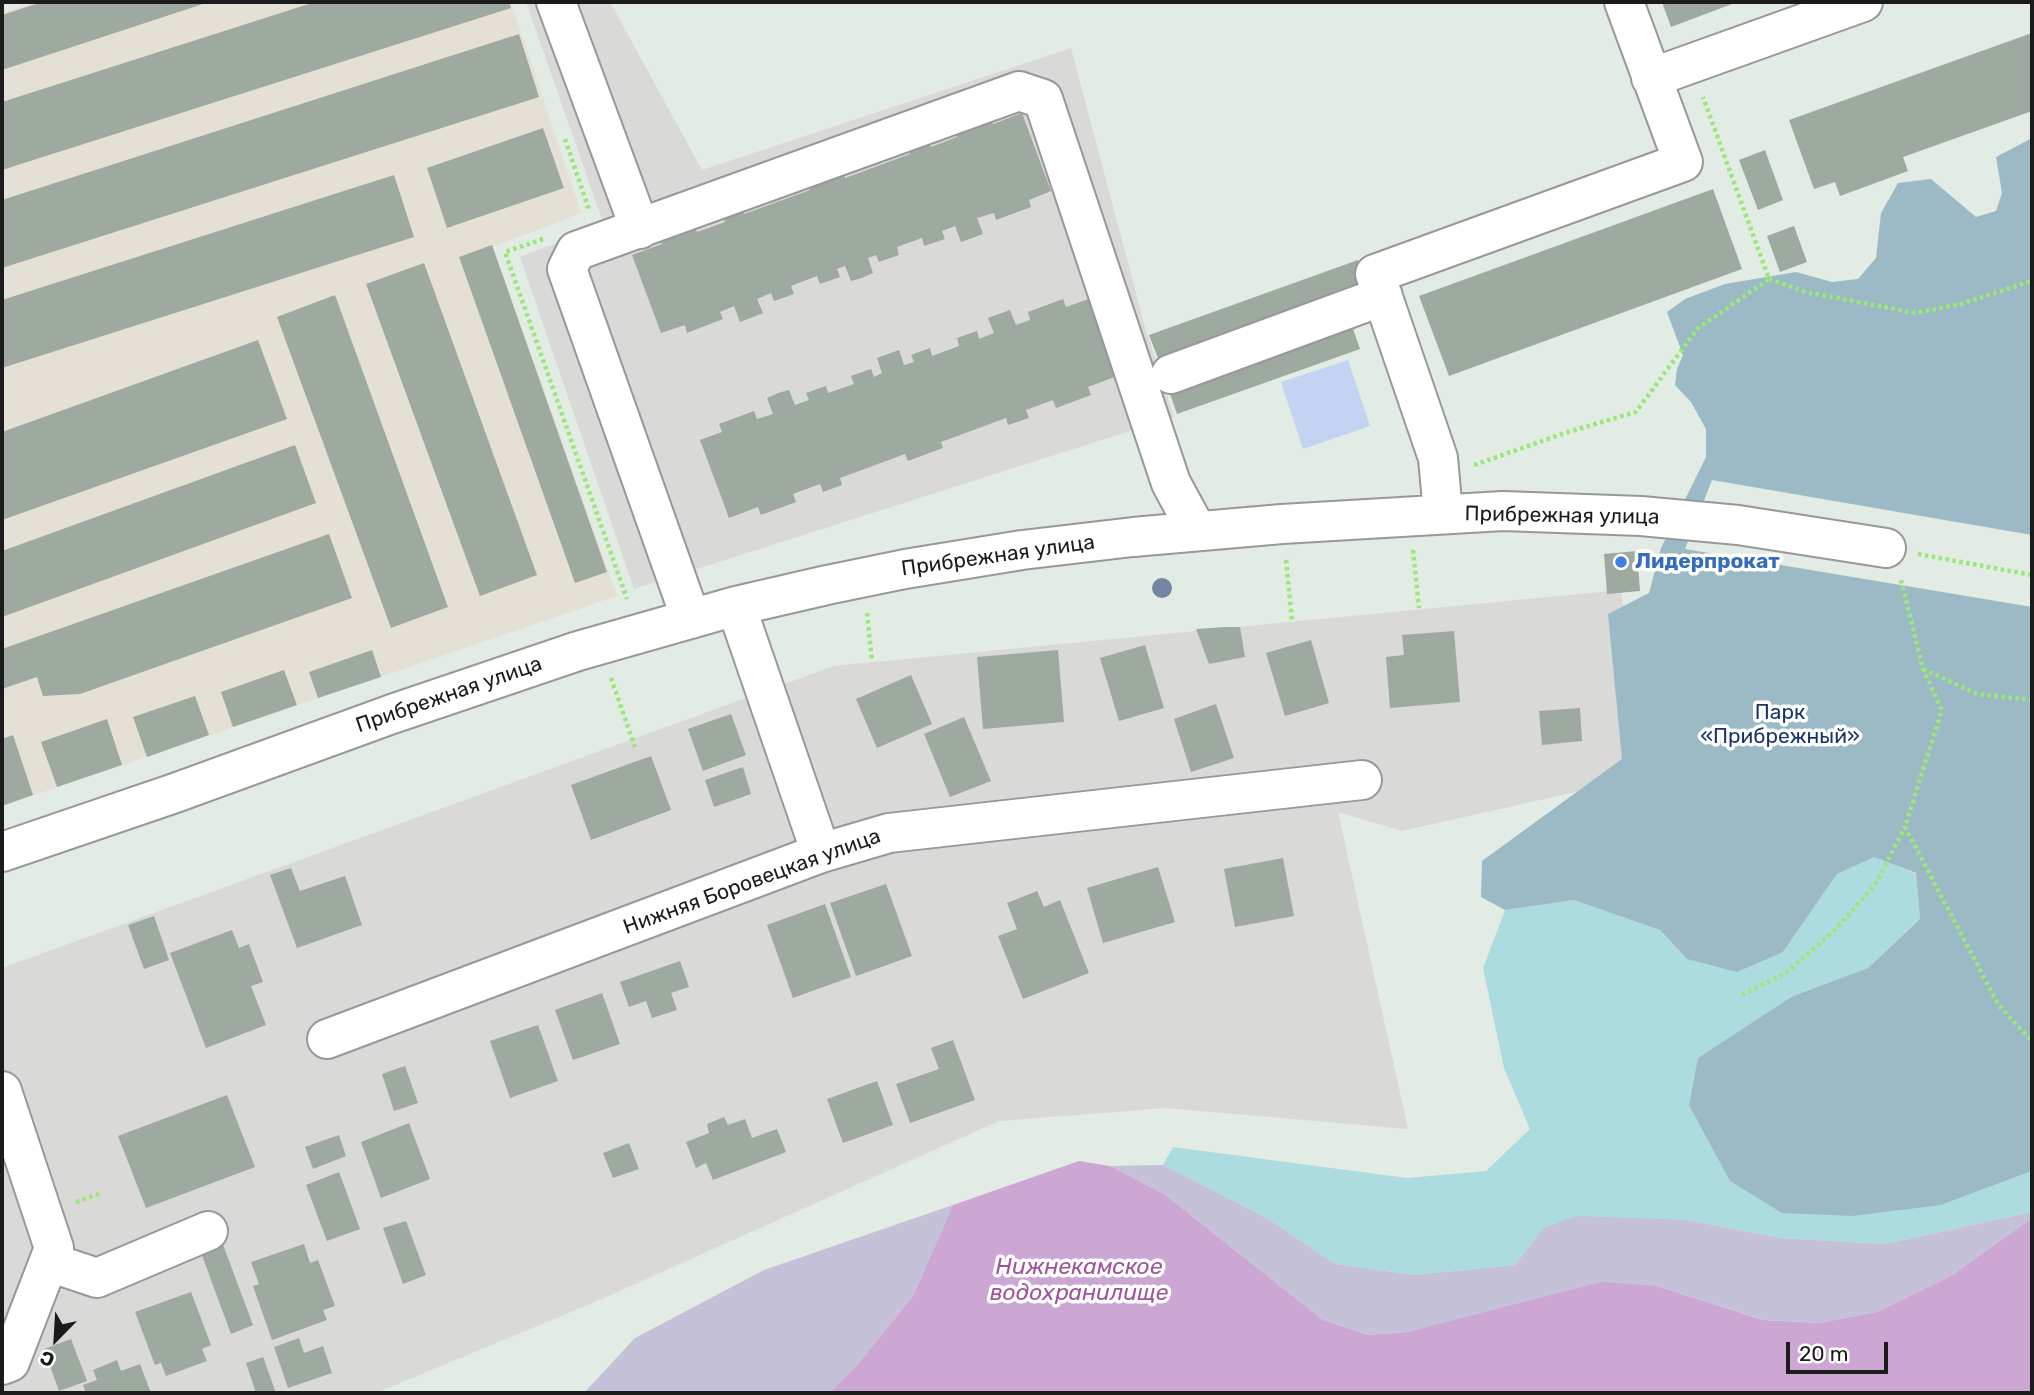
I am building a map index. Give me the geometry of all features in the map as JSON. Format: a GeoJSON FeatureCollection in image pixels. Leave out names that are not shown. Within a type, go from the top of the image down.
{"type":"FeatureCollection","features":[{"type":"Feature","properties":{"kind":"street"},"geometry":{"type":"LineString","coordinates":[[556,2],[640,229]]}},
{"type":"Feature","properties":{"kind":"street"},"geometry":{"type":"LineString","coordinates":[[1431,502],[1438,458],[1375,274],[1683,162],[1624,2]]}},
{"type":"Feature","properties":{"kind":"street"},"geometry":{"type":"LineString","coordinates":[[1651,79],[1863,2]]}},
{"type":"Feature","properties":{"kind":"street"},"geometry":{"type":"LineString","coordinates":[[691,619],[567,269],[576,251],[1019,91],[1042,99],[1171,483],[1197,531]]}},
{"type":"Feature","properties":{"kind":"street"},"geometry":{"type":"LineString","coordinates":[[1171,374],[1383,296]]}},
{"type":"Feature","properties":{"kind":"street","name":"Прибрежная улица"},"geometry":{"type":"LineString","coordinates":[[2,852],[393,714],[600,645],[736,606],[905,569],[1022,550],[1282,524],[1431,502],[1503,511],[1642,516],[1738,525],[1890,549]]}},
{"type":"Feature","properties":{"kind":"street"},"geometry":{"type":"LineString","coordinates":[[736,606],[821,853]]}},
{"type":"Feature","properties":{"kind":"street","name":"Нижняя Боровецкая улица"},"geometry":{"type":"LineString","coordinates":[[327,1039],[821,853],[889,833],[1362,780]]}},
{"type":"Feature","properties":{"kind":"street"},"geometry":{"type":"LineString","coordinates":[[2,1091],[51,1255],[10,1362],[2,1365]]}},
{"type":"Feature","properties":{"kind":"street"},"geometry":{"type":"LineString","coordinates":[[51,1255],[97,1278],[208,1231]]}},
{"type":"Feature","properties":{"kind":"path"},"geometry":{"type":"LineString","coordinates":[[1690,64],[1769,279]]}},
{"type":"Feature","properties":{"kind":"path"},"geometry":{"type":"LineString","coordinates":[[1769,279],[1806,292],[1915,313],[1961,304],[2032,281]]}},
{"type":"Feature","properties":{"kind":"path"},"geometry":{"type":"LineString","coordinates":[[1419,608],[1431,502],[1568,432],[1636,412],[1697,329],[1769,279]]}},
{"type":"Feature","properties":{"kind":"path"},"geometry":{"type":"LineString","coordinates":[[1282,524],[1292,621]]}},
{"type":"Feature","properties":{"kind":"path"},"geometry":{"type":"LineString","coordinates":[[1742,995],[1786,973],[1834,931],[1875,885],[1905,827],[1942,710],[1923,668],[1890,549],[2032,575]]}},
{"type":"Feature","properties":{"kind":"path"},"geometry":{"type":"LineString","coordinates":[[864,578],[872,661]]}},
{"type":"Feature","properties":{"kind":"path"},"geometry":{"type":"LineString","coordinates":[[600,645],[635,747]]}},
{"type":"Feature","properties":{"kind":"path"},"geometry":{"type":"LineString","coordinates":[[1923,668],[1977,694],[2032,700]]}},
{"type":"Feature","properties":{"kind":"path"},"geometry":{"type":"LineString","coordinates":[[1905,827],[1999,1006],[2032,1041]]}},
{"type":"Feature","properties":{"kind":"shaded area"},"geometry":{"type":"Polygon","coordinates":[[[37,2],[511,2],[581,213],[493,247],[617,596],[2,806],[2,13],[37,2]]]}},
{"type":"Feature","properties":{"kind":"shaded area"},"geometry":{"type":"Polygon","coordinates":[[[526,2],[610,2],[702,170],[1071,48],[1145,327],[1174,417],[634,589],[520,257],[604,225],[526,2]]]}},
{"type":"Feature","properties":{"kind":"shaded area"},"geometry":{"type":"Polygon","coordinates":[[[1348,360],[1370,426],[1303,449],[1281,382],[1348,360]]]}},
{"type":"Feature","properties":{"kind":"shaded area"},"geometry":{"type":"Polygon","coordinates":[[[1621,590],[1647,776],[1402,831],[1338,812],[1408,1129],[1166,1108],[999,1121],[595,1302],[376,1393],[2,1393],[2,968],[834,666],[1621,590]]]}},
{"type":"Feature","properties":{"kind":"shaded area"},"geometry":{"type":"Polygon","coordinates":[[[1874,856],[1916,874],[1920,919],[1868,968],[1793,996],[1941,1205],[2032,1171],[2032,1212],[1885,1244],[1781,1238],[1687,1220],[1542,1229],[1515,1265],[1415,1275],[1335,1264],[1267,1218],[1163,1165],[1173,1147],[1407,1178],[1486,1171],[1530,1129],[1504,1068],[1483,968],[1505,910],[1574,900],[1660,930],[1687,959],[1783,952],[1837,874],[1874,856]]]}},
{"type":"Feature","properties":{"kind":"shaded area"},"geometry":{"type":"Polygon","coordinates":[[[1163,1165],[1267,1218],[1335,1264],[1415,1275],[1515,1265],[1542,1229],[1576,1216],[1687,1220],[1781,1238],[1885,1244],[2032,1212],[2032,1218],[1951,1276],[1877,1312],[1819,1323],[1764,1320],[1657,1286],[1407,1332],[1368,1335],[1323,1320],[1164,1194],[1110,1166],[1163,1165]]]}},
{"type":"Feature","properties":{"kind":"shaded area"},"geometry":{"type":"Polygon","coordinates":[[[953,1205],[913,1296],[858,1364],[829,1393],[584,1393],[635,1338],[764,1270],[953,1205]]]}},
{"type":"Feature","properties":{"kind":"green space","name":"Парк «Прибрежный»"},"geometry":{"type":"Polygon","coordinates":[[[2032,138],[2032,535],[1712,480],[1685,549],[2032,607],[2032,1171],[1941,1205],[1852,1216],[1782,1213],[1730,1181],[1689,1105],[1698,1058],[1793,996],[1868,968],[1920,919],[1916,873],[1874,857],[1837,874],[1783,952],[1737,972],[1687,959],[1660,930],[1574,900],[1505,910],[1481,897],[1482,861],[1622,759],[1608,614],[1649,593],[1661,548],[1706,457],[1706,429],[1691,402],[1675,385],[1677,369],[1683,355],[1667,312],[1685,299],[1725,284],[1796,272],[1832,282],[1858,279],[1876,258],[1881,213],[1898,183],[1931,179],[1976,217],[1996,211],[2002,193],[1996,157],[2032,138]]]}},
{"type":"Feature","properties":{"kind":"water","name":"Нижнекамское водохранилище"},"geometry":{"type":"Polygon","coordinates":[[[1079,1161],[1110,1166],[1164,1194],[1323,1320],[1368,1335],[1408,1332],[1601,1282],[1657,1286],[1763,1320],[1819,1323],[1877,1312],[1951,1276],[2032,1218],[2032,1393],[829,1393],[858,1364],[913,1296],[953,1205],[1079,1161]]]}},
{"type":"Feature","properties":{"kind":"building"},"geometry":{"type":"Polygon","coordinates":[[[42,2],[209,2],[2,70],[2,15],[42,2]]]}},
{"type":"Feature","properties":{"kind":"building"},"geometry":{"type":"Polygon","coordinates":[[[315,2],[509,2],[511,8],[2,170],[2,102],[315,2]]]}},
{"type":"Feature","properties":{"kind":"building"},"geometry":{"type":"Polygon","coordinates":[[[1662,2],[1731,2],[1732,4],[1671,27],[1662,2]]]}},
{"type":"Feature","properties":{"kind":"building"},"geometry":{"type":"Polygon","coordinates":[[[2032,33],[2032,111],[1903,157],[1908,171],[1840,196],[1835,182],[1814,189],[1789,120],[2032,33]]]}},
{"type":"Feature","properties":{"kind":"building"},"geometry":{"type":"Polygon","coordinates":[[[519,34],[539,97],[2,268],[2,200],[519,34]]]}},
{"type":"Feature","properties":{"kind":"building"},"geometry":{"type":"Polygon","coordinates":[[[1022,113],[1051,191],[1029,200],[1031,207],[996,220],[994,213],[977,218],[983,234],[961,242],[955,226],[942,231],[945,239],[924,246],[922,238],[897,247],[899,255],[879,262],[876,255],[868,258],[873,273],[862,278],[851,281],[845,266],[837,269],[840,277],[820,284],[817,276],[791,286],[794,294],[774,301],[771,293],[757,299],[763,313],[740,322],[734,306],[720,312],[723,319],[687,333],[685,325],[661,333],[632,255],[662,244],[660,237],[694,224],[697,232],[725,222],[722,214],[742,207],[744,214],[810,190],[807,184],[842,170],[845,178],[910,154],[907,147],[928,139],[931,147],[957,137],[954,129],[990,116],[993,124],[1022,113]]]}},
{"type":"Feature","properties":{"kind":"building"},"geometry":{"type":"Polygon","coordinates":[[[543,128],[564,188],[447,228],[427,168],[543,128]]]}},
{"type":"Feature","properties":{"kind":"building"},"geometry":{"type":"Polygon","coordinates":[[[1765,150],[1783,200],[1758,210],[1739,160],[1765,150]]]}},
{"type":"Feature","properties":{"kind":"building"},"geometry":{"type":"Polygon","coordinates":[[[394,175],[414,237],[2,368],[2,300],[394,175]]]}},
{"type":"Feature","properties":{"kind":"building"},"geometry":{"type":"Polygon","coordinates":[[[1713,189],[1742,269],[1449,376],[1419,296],[1713,189]]]}},
{"type":"Feature","properties":{"kind":"building"},"geometry":{"type":"Polygon","coordinates":[[[1794,226],[1807,262],[1780,272],[1767,236],[1794,226]]]}},
{"type":"Feature","properties":{"kind":"building"},"geometry":{"type":"Polygon","coordinates":[[[492,245],[607,572],[575,583],[459,257],[492,245]]]}},
{"type":"Feature","properties":{"kind":"building"},"geometry":{"type":"Polygon","coordinates":[[[1358,260],[1369,290],[1161,366],[1149,335],[1358,260]]]}},
{"type":"Feature","properties":{"kind":"building"},"geometry":{"type":"Polygon","coordinates":[[[424,263],[537,575],[480,596],[366,284],[424,263]]]}},
{"type":"Feature","properties":{"kind":"building"},"geometry":{"type":"Polygon","coordinates":[[[335,295],[448,607],[391,628],[277,317],[335,295]]]}},
{"type":"Feature","properties":{"kind":"building"},"geometry":{"type":"Polygon","coordinates":[[[1063,299],[1066,307],[1089,299],[1117,376],[1088,387],[1091,395],[1056,408],[1053,400],[1026,410],[1029,418],[1008,425],[1006,418],[941,442],[943,448],[908,461],[905,454],[840,478],[842,485],[823,492],[820,484],[793,494],[796,502],[761,515],[758,507],[729,518],[700,440],[722,432],[719,424],[754,411],[757,419],[773,414],[767,398],[778,393],[789,390],[795,405],[809,400],[806,393],[826,386],[828,393],[854,384],[851,376],[871,369],[874,377],[882,373],[877,358],[899,350],[904,365],[914,362],[911,355],[930,348],[932,356],[959,346],[957,338],[977,331],[979,339],[994,333],[988,318],[1010,310],[1016,325],[1030,320],[1028,312],[1063,299]]]}},
{"type":"Feature","properties":{"kind":"building"},"geometry":{"type":"Polygon","coordinates":[[[1350,320],[1360,349],[1177,414],[1167,385],[1350,320]]]}},
{"type":"Feature","properties":{"kind":"building"},"geometry":{"type":"Polygon","coordinates":[[[258,340],[287,419],[2,520],[2,432],[258,340]]]}},
{"type":"Feature","properties":{"kind":"building"},"geometry":{"type":"Polygon","coordinates":[[[295,445],[316,503],[2,617],[2,551],[295,445]]]}},
{"type":"Feature","properties":{"kind":"building"},"geometry":{"type":"Polygon","coordinates":[[[329,534],[352,598],[80,694],[43,696],[37,677],[2,689],[2,649],[329,534]]]}},
{"type":"Feature","properties":{"kind":"building"},"geometry":{"type":"Polygon","coordinates":[[[1637,551],[1640,591],[1607,594],[1604,554],[1637,551]]]}},
{"type":"Feature","properties":{"kind":"building"},"geometry":{"type":"Polygon","coordinates":[[[1240,627],[1245,657],[1209,664],[1196,629],[1240,627]]]}},
{"type":"Feature","properties":{"kind":"building"},"geometry":{"type":"Polygon","coordinates":[[[1454,631],[1460,702],[1390,708],[1386,657],[1404,655],[1402,635],[1454,631]]]}},
{"type":"Feature","properties":{"kind":"building"},"geometry":{"type":"Polygon","coordinates":[[[1311,640],[1329,703],[1285,716],[1266,653],[1311,640]]]}},
{"type":"Feature","properties":{"kind":"building"},"geometry":{"type":"Polygon","coordinates":[[[1145,645],[1164,708],[1119,721],[1100,658],[1145,645]]]}},
{"type":"Feature","properties":{"kind":"building"},"geometry":{"type":"Polygon","coordinates":[[[372,650],[381,677],[318,698],[309,672],[372,650]]]}},
{"type":"Feature","properties":{"kind":"building"},"geometry":{"type":"Polygon","coordinates":[[[1058,650],[1064,722],[983,729],[977,657],[1058,650]]]}},
{"type":"Feature","properties":{"kind":"building"},"geometry":{"type":"Polygon","coordinates":[[[284,670],[297,705],[233,727],[221,692],[284,670]]]}},
{"type":"Feature","properties":{"kind":"building"},"geometry":{"type":"Polygon","coordinates":[[[911,675],[932,724],[877,748],[856,699],[911,675]]]}},
{"type":"Feature","properties":{"kind":"building"},"geometry":{"type":"Polygon","coordinates":[[[195,696],[209,735],[147,757],[133,717],[195,696]]]}},
{"type":"Feature","properties":{"kind":"building"},"geometry":{"type":"Polygon","coordinates":[[[1216,704],[1234,758],[1191,772],[1174,719],[1216,704]]]}},
{"type":"Feature","properties":{"kind":"building"},"geometry":{"type":"Polygon","coordinates":[[[1580,708],[1582,741],[1542,745],[1539,711],[1580,708]]]}},
{"type":"Feature","properties":{"kind":"building"},"geometry":{"type":"Polygon","coordinates":[[[731,714],[746,755],[703,771],[688,729],[731,714]]]}},
{"type":"Feature","properties":{"kind":"building"},"geometry":{"type":"Polygon","coordinates":[[[964,717],[991,781],[950,797],[924,734],[964,717]]]}},
{"type":"Feature","properties":{"kind":"building"},"geometry":{"type":"Polygon","coordinates":[[[107,719],[122,765],[57,787],[41,742],[107,719]]]}},
{"type":"Feature","properties":{"kind":"building"},"geometry":{"type":"Polygon","coordinates":[[[13,735],[33,795],[2,806],[2,739],[13,735]]]}},
{"type":"Feature","properties":{"kind":"building"},"geometry":{"type":"Polygon","coordinates":[[[651,756],[671,810],[591,840],[571,785],[651,756]]]}},
{"type":"Feature","properties":{"kind":"building"},"geometry":{"type":"Polygon","coordinates":[[[743,767],[751,794],[714,807],[705,780],[743,767]]]}},
{"type":"Feature","properties":{"kind":"building"},"geometry":{"type":"Polygon","coordinates":[[[1283,858],[1294,916],[1235,927],[1224,869],[1283,858]]]}},
{"type":"Feature","properties":{"kind":"building"},"geometry":{"type":"Polygon","coordinates":[[[1158,867],[1175,922],[1103,943],[1087,888],[1158,867]]]}},
{"type":"Feature","properties":{"kind":"building"},"geometry":{"type":"Polygon","coordinates":[[[291,868],[300,891],[345,876],[362,925],[297,948],[270,875],[291,868]]]}},
{"type":"Feature","properties":{"kind":"building"},"geometry":{"type":"Polygon","coordinates":[[[886,884],[912,956],[856,976],[830,903],[886,884]]]}},
{"type":"Feature","properties":{"kind":"building"},"geometry":{"type":"Polygon","coordinates":[[[1037,891],[1044,907],[1060,900],[1089,973],[1023,999],[998,936],[1017,929],[1007,903],[1037,891]]]}},
{"type":"Feature","properties":{"kind":"building"},"geometry":{"type":"Polygon","coordinates":[[[825,904],[851,977],[793,998],[767,925],[825,904]]]}},
{"type":"Feature","properties":{"kind":"building"},"geometry":{"type":"Polygon","coordinates":[[[154,916],[169,960],[144,969],[128,925],[154,916]]]}},
{"type":"Feature","properties":{"kind":"building"},"geometry":{"type":"Polygon","coordinates":[[[232,930],[239,948],[249,944],[263,982],[251,986],[266,1025],[206,1048],[170,953],[232,930]]]}},
{"type":"Feature","properties":{"kind":"building"},"geometry":{"type":"Polygon","coordinates":[[[680,961],[689,987],[671,993],[677,1010],[652,1018],[646,1001],[629,1007],[620,982],[680,961]]]}},
{"type":"Feature","properties":{"kind":"building"},"geometry":{"type":"Polygon","coordinates":[[[602,993],[620,1044],[573,1060],[555,1010],[602,993]]]}},
{"type":"Feature","properties":{"kind":"building"},"geometry":{"type":"Polygon","coordinates":[[[538,1025],[558,1081],[510,1098],[490,1041],[538,1025]]]}},
{"type":"Feature","properties":{"kind":"building"},"geometry":{"type":"Polygon","coordinates":[[[953,1040],[975,1100],[910,1123],[896,1084],[939,1069],[931,1048],[953,1040]]]}},
{"type":"Feature","properties":{"kind":"building"},"geometry":{"type":"Polygon","coordinates":[[[405,1066],[418,1103],[394,1111],[382,1074],[405,1066]]]}},
{"type":"Feature","properties":{"kind":"building"},"geometry":{"type":"Polygon","coordinates":[[[877,1081],[893,1125],[843,1143],[827,1099],[877,1081]]]}},
{"type":"Feature","properties":{"kind":"building"},"geometry":{"type":"Polygon","coordinates":[[[227,1095],[255,1167],[146,1208],[118,1136],[227,1095]]]}},
{"type":"Feature","properties":{"kind":"building"},"geometry":{"type":"Polygon","coordinates":[[[724,1117],[728,1125],[745,1119],[752,1138],[777,1129],[786,1152],[713,1180],[706,1163],[696,1168],[686,1142],[709,1133],[707,1124],[724,1117]]]}},
{"type":"Feature","properties":{"kind":"building"},"geometry":{"type":"Polygon","coordinates":[[[409,1123],[430,1179],[381,1198],[361,1142],[409,1123]]]}},
{"type":"Feature","properties":{"kind":"building"},"geometry":{"type":"Polygon","coordinates":[[[339,1135],[346,1156],[313,1169],[305,1147],[339,1135]]]}},
{"type":"Feature","properties":{"kind":"building"},"geometry":{"type":"Polygon","coordinates":[[[629,1143],[639,1169],[613,1178],[603,1153],[629,1143]]]}},
{"type":"Feature","properties":{"kind":"building"},"geometry":{"type":"Polygon","coordinates":[[[339,1172],[360,1229],[327,1241],[306,1185],[339,1172]]]}},
{"type":"Feature","properties":{"kind":"building"},"geometry":{"type":"Polygon","coordinates":[[[406,1221],[426,1275],[403,1284],[383,1228],[406,1221]]]}},
{"type":"Feature","properties":{"kind":"building"},"geometry":{"type":"Polygon","coordinates":[[[222,1242],[253,1325],[231,1334],[200,1250],[222,1242]]]}},
{"type":"Feature","properties":{"kind":"building"},"geometry":{"type":"Polygon","coordinates":[[[304,1244],[310,1263],[318,1260],[335,1306],[323,1310],[327,1320],[272,1340],[253,1286],[259,1284],[251,1262],[304,1244]]]}},
{"type":"Feature","properties":{"kind":"building"},"geometry":{"type":"Polygon","coordinates":[[[191,1292],[211,1345],[202,1349],[207,1361],[166,1376],[161,1363],[155,1365],[135,1312],[191,1292]]]}},
{"type":"Feature","properties":{"kind":"building"},"geometry":{"type":"Polygon","coordinates":[[[299,1338],[304,1353],[323,1346],[332,1373],[288,1388],[274,1347],[299,1338]]]}},
{"type":"Feature","properties":{"kind":"building"},"geometry":{"type":"Polygon","coordinates":[[[71,1339],[87,1381],[59,1391],[44,1349],[71,1339]]]}},
{"type":"Feature","properties":{"kind":"building"},"geometry":{"type":"Polygon","coordinates":[[[263,1357],[276,1393],[256,1393],[246,1363],[263,1357]]]}},
{"type":"Feature","properties":{"kind":"building"},"geometry":{"type":"Polygon","coordinates":[[[117,1360],[121,1371],[140,1364],[151,1393],[86,1393],[83,1385],[97,1380],[93,1370],[117,1360]]]}},
{"type":"Feature","properties":{"kind":"place","name":"Лидерпрокат"},"geometry":{"type":"Point","coordinates":[1621,562]}}]}
